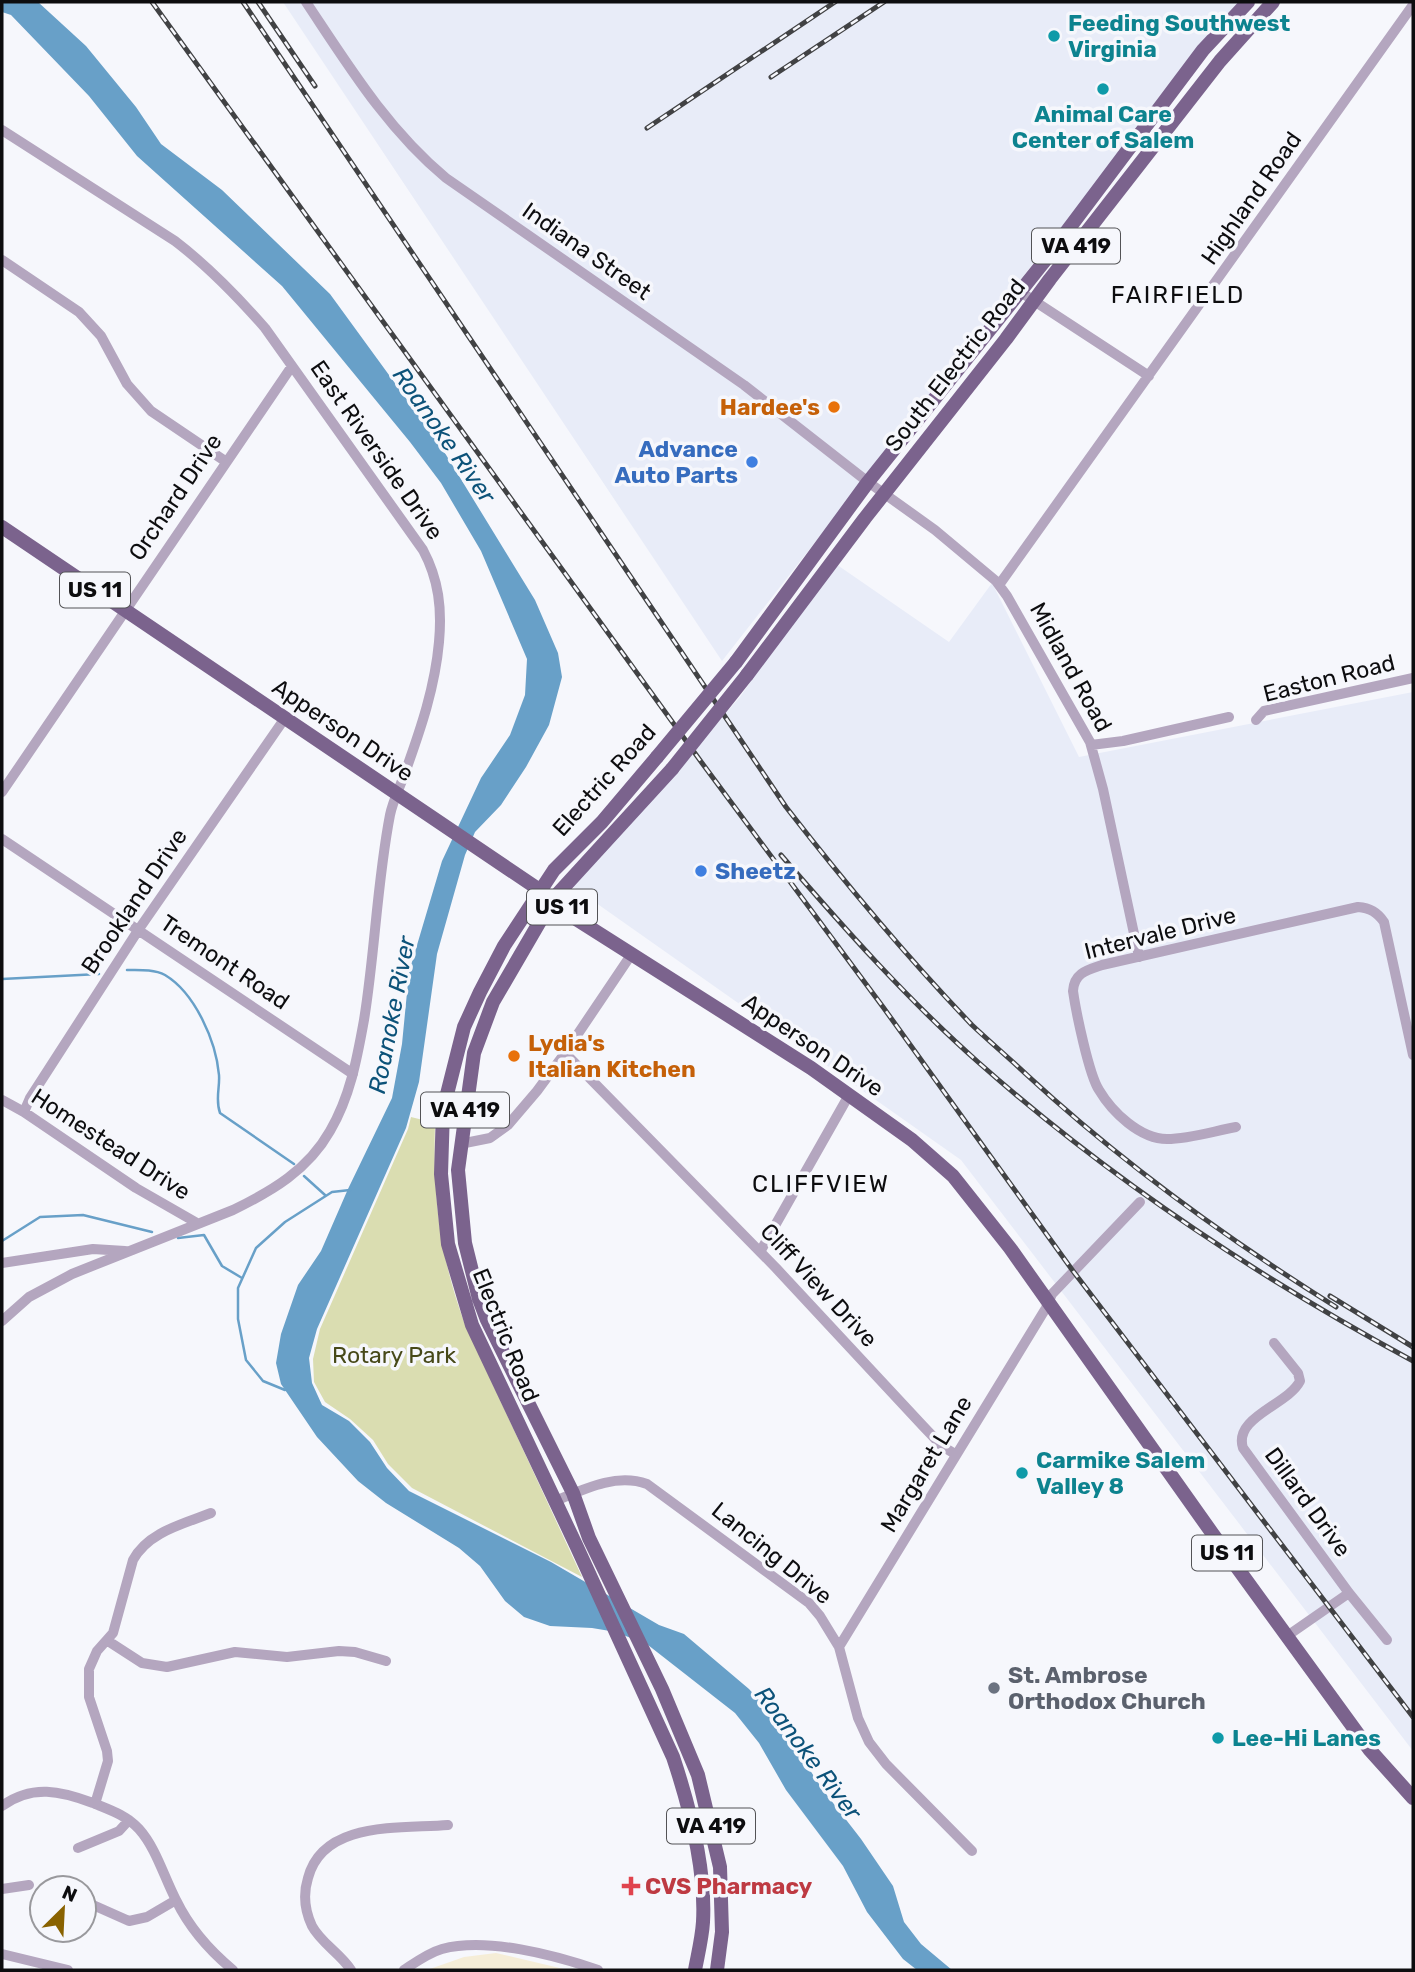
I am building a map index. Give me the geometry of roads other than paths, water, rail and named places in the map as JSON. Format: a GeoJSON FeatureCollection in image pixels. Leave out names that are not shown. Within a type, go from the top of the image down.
{"type":"FeatureCollection","features":[{"type":"Feature","properties":{"kind":"main road","name":"South Electric Road"},"geometry":{"type":"LineString","coordinates":[[868,482],[1043,263],[1203,50],[1248,2]]}},
{"type":"Feature","properties":{"kind":"main road","name":"South Electric Road"},"geometry":{"type":"LineString","coordinates":[[884,495],[1220,61],[1273,2]]}},
{"type":"Feature","properties":{"kind":"main road","name":"Electric Road"},"geometry":{"type":"LineString","coordinates":[[717,1970],[722,1932],[720,1867],[698,1775],[662,1689],[582,1541],[555,1501],[472,1325],[447,1244],[441,1174],[443,1110],[464,1027],[504,946],[540,890],[554,870],[602,822],[736,662],[868,482]]}},
{"type":"Feature","properties":{"kind":"main road","name":"Electric Road"},"geometry":{"type":"LineString","coordinates":[[695,1970],[703,1922],[698,1860],[680,1778],[582,1541],[573,1493],[487,1320],[479,1298],[465,1243],[459,1198],[458,1170],[468,1080],[480,1035],[503,983],[553,900],[672,769],[884,495]]}},
{"type":"Feature","properties":{"kind":"main road","name":"Apperson Drive"},"geometry":{"type":"LineString","coordinates":[[2,527],[540,890],[573,917],[811,1068],[912,1140],[953,1176],[991,1222],[1370,1749],[1413,1798]]}},
{"type":"Feature","properties":{"kind":"street","name":"Indiana Street"},"geometry":{"type":"LineString","coordinates":[[306,2],[386,118],[424,160],[487,208],[744,385],[884,495]]}},
{"type":"Feature","properties":{"kind":"street","name":"Highland Road"},"geometry":{"type":"LineString","coordinates":[[999,585],[1413,5]]}},
{"type":"Feature","properties":{"kind":"street","name":"East Riverside Drive"},"geometry":{"type":"LineString","coordinates":[[2,130],[142,218],[199,259],[238,296],[265,328],[423,550],[435,576],[440,608],[435,671],[426,711],[391,812],[368,993],[353,1074],[331,1130],[303,1166],[258,1198],[44,1287],[22,1302],[2,1321]]}},
{"type":"Feature","properties":{"kind":"street"},"geometry":{"type":"LineString","coordinates":[[2,260],[79,312],[91,323],[110,350],[127,384],[151,411],[225,461]]}},
{"type":"Feature","properties":{"kind":"street"},"geometry":{"type":"LineString","coordinates":[[1019,291],[1149,376]]}},
{"type":"Feature","properties":{"kind":"street","name":"Orchard Drive"},"geometry":{"type":"LineString","coordinates":[[2,792],[292,366]]}},
{"type":"Feature","properties":{"kind":"street","name":"Midland Road"},"geometry":{"type":"LineString","coordinates":[[884,495],[935,530],[999,585],[1091,745],[1139,957]]}},
{"type":"Feature","properties":{"kind":"street","name":"Easton Road"},"geometry":{"type":"LineString","coordinates":[[1256,720],[1264,711],[1413,678]]}},
{"type":"Feature","properties":{"kind":"street"},"geometry":{"type":"LineString","coordinates":[[1091,745],[1123,741],[1229,717]]}},
{"type":"Feature","properties":{"kind":"street","name":"Brookland Drive"},"geometry":{"type":"LineString","coordinates":[[24,1112],[30,1098],[139,929],[285,718]]}},
{"type":"Feature","properties":{"kind":"street","name":"Tremont Road"},"geometry":{"type":"LineString","coordinates":[[2,839],[353,1074]]}},
{"type":"Feature","properties":{"kind":"street","name":"Intervale Drive"},"geometry":{"type":"LineString","coordinates":[[1236,1127],[1166,1139],[1152,1136],[1130,1125],[1097,1088],[1073,995],[1073,984],[1080,974],[1085,970],[1139,957],[1358,907],[1368,908],[1375,911],[1384,922],[1413,1055]]}},
{"type":"Feature","properties":{"kind":"street"},"geometry":{"type":"LineString","coordinates":[[460,1144],[490,1138],[500,1132],[537,1091],[565,1054],[631,955]]}},
{"type":"Feature","properties":{"kind":"street","name":"Cliff View Drive"},"geometry":{"type":"LineString","coordinates":[[565,1054],[760,1252],[923,1426],[955,1454]]}},
{"type":"Feature","properties":{"kind":"street"},"geometry":{"type":"LineString","coordinates":[[760,1252],[849,1095]]}},
{"type":"Feature","properties":{"kind":"street","name":"Homestead Drive"},"geometry":{"type":"LineString","coordinates":[[2,1100],[136,1188],[197,1223]]}},
{"type":"Feature","properties":{"kind":"street","name":"Margaret Lane"},"geometry":{"type":"LineString","coordinates":[[839,1647],[1056,1288],[1140,1202]]}},
{"type":"Feature","properties":{"kind":"street"},"geometry":{"type":"LineString","coordinates":[[2,1264],[93,1249],[127,1252]]}},
{"type":"Feature","properties":{"kind":"street","name":"Dillard Drive"},"geometry":{"type":"LineString","coordinates":[[1274,1343],[1298,1373],[1300,1381],[1283,1398],[1247,1424],[1241,1441],[1262,1475],[1387,1640]]}},
{"type":"Feature","properties":{"kind":"street","name":"Lancing Drive"},"geometry":{"type":"LineString","coordinates":[[555,1501],[612,1480],[637,1480],[647,1484],[809,1603],[830,1629],[839,1647],[858,1718],[869,1742],[886,1764],[972,1851]]}},
{"type":"Feature","properties":{"kind":"street"},"geometry":{"type":"LineString","coordinates":[[95,1804],[108,1761],[107,1751],[91,1708],[88,1683],[92,1659],[108,1640],[116,1624],[133,1560],[138,1551],[156,1535],[211,1513]]}},
{"type":"Feature","properties":{"kind":"street"},"geometry":{"type":"LineString","coordinates":[[1287,1636],[1349,1593]]}},
{"type":"Feature","properties":{"kind":"street"},"geometry":{"type":"LineString","coordinates":[[108,1640],[142,1663],[167,1667],[235,1652],[287,1657],[339,1651],[355,1652],[386,1661]]}},
{"type":"Feature","properties":{"kind":"street"},"geometry":{"type":"LineString","coordinates":[[2,1806],[19,1795],[43,1791],[66,1793],[119,1812],[147,1840],[194,1930],[233,1970]]}},
{"type":"Feature","properties":{"kind":"street"},"geometry":{"type":"LineString","coordinates":[[78,1848],[119,1831],[129,1820]]}},
{"type":"Feature","properties":{"kind":"street"},"geometry":{"type":"LineString","coordinates":[[351,1970],[316,1932],[307,1913],[305,1889],[313,1864],[332,1843],[354,1833],[448,1825]]}},
{"type":"Feature","properties":{"kind":"street"},"geometry":{"type":"LineString","coordinates":[[2,1889],[28,1885]]}},
{"type":"Feature","properties":{"kind":"street"},"geometry":{"type":"LineString","coordinates":[[98,1907],[129,1921],[147,1917],[176,1900]]}},
{"type":"Feature","properties":{"kind":"street"},"geometry":{"type":"LineString","coordinates":[[404,1970],[441,1950],[477,1945],[511,1948],[598,1970]]}},
{"type":"Feature","properties":{"kind":"street"},"geometry":{"type":"LineString","coordinates":[[2,1954],[68,1970]]}},
{"type":"Feature","properties":{"kind":"water"},"geometry":{"type":"Polygon","coordinates":[[[2,2],[38,2],[86,46],[136,107],[161,144],[222,190],[330,294],[440,445],[535,600],[558,653],[562,677],[549,725],[501,805],[475,832],[465,855],[437,954],[419,1082],[406,1128],[317,1329],[309,1358],[312,1383],[322,1405],[349,1421],[370,1442],[387,1468],[409,1491],[551,1562],[659,1625],[684,1634],[749,1689],[777,1720],[823,1790],[893,1886],[904,1922],[921,1944],[952,1970],[917,1970],[903,1959],[867,1912],[843,1866],[786,1790],[759,1743],[735,1713],[648,1645],[616,1632],[550,1626],[524,1617],[505,1601],[480,1566],[459,1548],[386,1503],[358,1481],[317,1437],[281,1384],[276,1363],[281,1334],[298,1285],[321,1251],[392,1098],[402,1044],[409,972],[442,861],[481,778],[510,735],[525,695],[527,659],[481,551],[441,483],[410,442],[282,286],[137,156],[89,96],[11,15],[2,12],[2,2]]]}},
{"type":"Feature","properties":{"kind":"waterway"},"geometry":{"type":"LineString","coordinates":[[127,970],[161,973],[186,993],[202,1019],[214,1048],[219,1075],[220,1113],[294,1164]]}},
{"type":"Feature","properties":{"kind":"waterway"},"geometry":{"type":"LineString","coordinates":[[2,979],[99,974]]}},
{"type":"Feature","properties":{"kind":"waterway"},"geometry":{"type":"LineString","coordinates":[[304,1176],[325,1195]]}},
{"type":"Feature","properties":{"kind":"waterway"},"geometry":{"type":"LineString","coordinates":[[285,1390],[263,1381],[246,1360],[238,1319],[238,1288],[256,1248],[285,1222],[332,1192],[350,1190]]}},
{"type":"Feature","properties":{"kind":"waterway"},"geometry":{"type":"LineString","coordinates":[[2,1241],[40,1217],[83,1215],[152,1232]]}},
{"type":"Feature","properties":{"kind":"waterway"},"geometry":{"type":"LineString","coordinates":[[178,1238],[204,1235],[222,1266],[242,1278]]}},
{"type":"Feature","properties":{"kind":"railway"},"geometry":{"type":"LineString","coordinates":[[152,2],[1073,1271],[1413,1717]]}},
{"type":"Feature","properties":{"kind":"railway"},"geometry":{"type":"LineString","coordinates":[[243,2],[786,807],[853,891],[923,973],[972,1025],[1100,1139],[1176,1198],[1336,1307]]}},
{"type":"Feature","properties":{"kind":"railway"},"geometry":{"type":"LineString","coordinates":[[258,2],[315,86]]}},
{"type":"Feature","properties":{"kind":"railway"},"geometry":{"type":"LineString","coordinates":[[647,128],[835,2]]}},
{"type":"Feature","properties":{"kind":"railway"},"geometry":{"type":"LineString","coordinates":[[771,77],[884,2]]}},
{"type":"Feature","properties":{"kind":"railway"},"geometry":{"type":"LineString","coordinates":[[781,855],[852,936],[952,1038],[1080,1147],[1242,1261],[1413,1361]]}},
{"type":"Feature","properties":{"kind":"railway"},"geometry":{"type":"LineString","coordinates":[[1330,1296],[1413,1347]]}},
{"type":"Feature","properties":{"kind":"place","name":"Feeding Southwest Virginia"},"geometry":{"type":"Point","coordinates":[1054,36]}},
{"type":"Feature","properties":{"kind":"place","name":"Animal Care Center of Salem"},"geometry":{"type":"Point","coordinates":[1103,89]}},
{"type":"Feature","properties":{"kind":"place","name":"Hardee's"},"geometry":{"type":"Point","coordinates":[834,407]}},
{"type":"Feature","properties":{"kind":"place","name":"Advance Auto Parts"},"geometry":{"type":"Point","coordinates":[752,462]}},
{"type":"Feature","properties":{"kind":"place","name":"Sheetz"},"geometry":{"type":"Point","coordinates":[701,871]}},
{"type":"Feature","properties":{"kind":"place","name":"Lydia's Italian Kitchen"},"geometry":{"type":"Point","coordinates":[514,1056]}},
{"type":"Feature","properties":{"kind":"place","name":"Carmike Salem Valley 8"},"geometry":{"type":"Point","coordinates":[1022,1473]}},
{"type":"Feature","properties":{"kind":"place","name":"St. Ambrose Orthodox Church"},"geometry":{"type":"Point","coordinates":[994,1688]}},
{"type":"Feature","properties":{"kind":"place","name":"Lee-Hi Lanes"},"geometry":{"type":"Point","coordinates":[1218,1738]}},
{"type":"Feature","properties":{"kind":"place","name":"CVS Pharmacy"},"geometry":{"type":"Point","coordinates":[631,1886]}},
{"type":"Feature","properties":{"kind":"district","name":"FAIRFIELD"},"geometry":{"type":"Point","coordinates":[1178,295]}},
{"type":"Feature","properties":{"kind":"district","name":"CLIFFVIEW"},"geometry":{"type":"Point","coordinates":[821,1184]}},
{"type":"Feature","properties":{"kind":"water label","name":"Roanoke River"},"geometry":{"type":"Point","coordinates":[444,435]}},
{"type":"Feature","properties":{"kind":"water label","name":"Roanoke River"},"geometry":{"type":"Point","coordinates":[392,1015]}},
{"type":"Feature","properties":{"kind":"water label","name":"Roanoke River"},"geometry":{"type":"Point","coordinates":[808,1753]}},
{"type":"Feature","properties":{"kind":"park label","name":"Rotary Park"},"geometry":{"type":"Point","coordinates":[394,1355]}}]}
